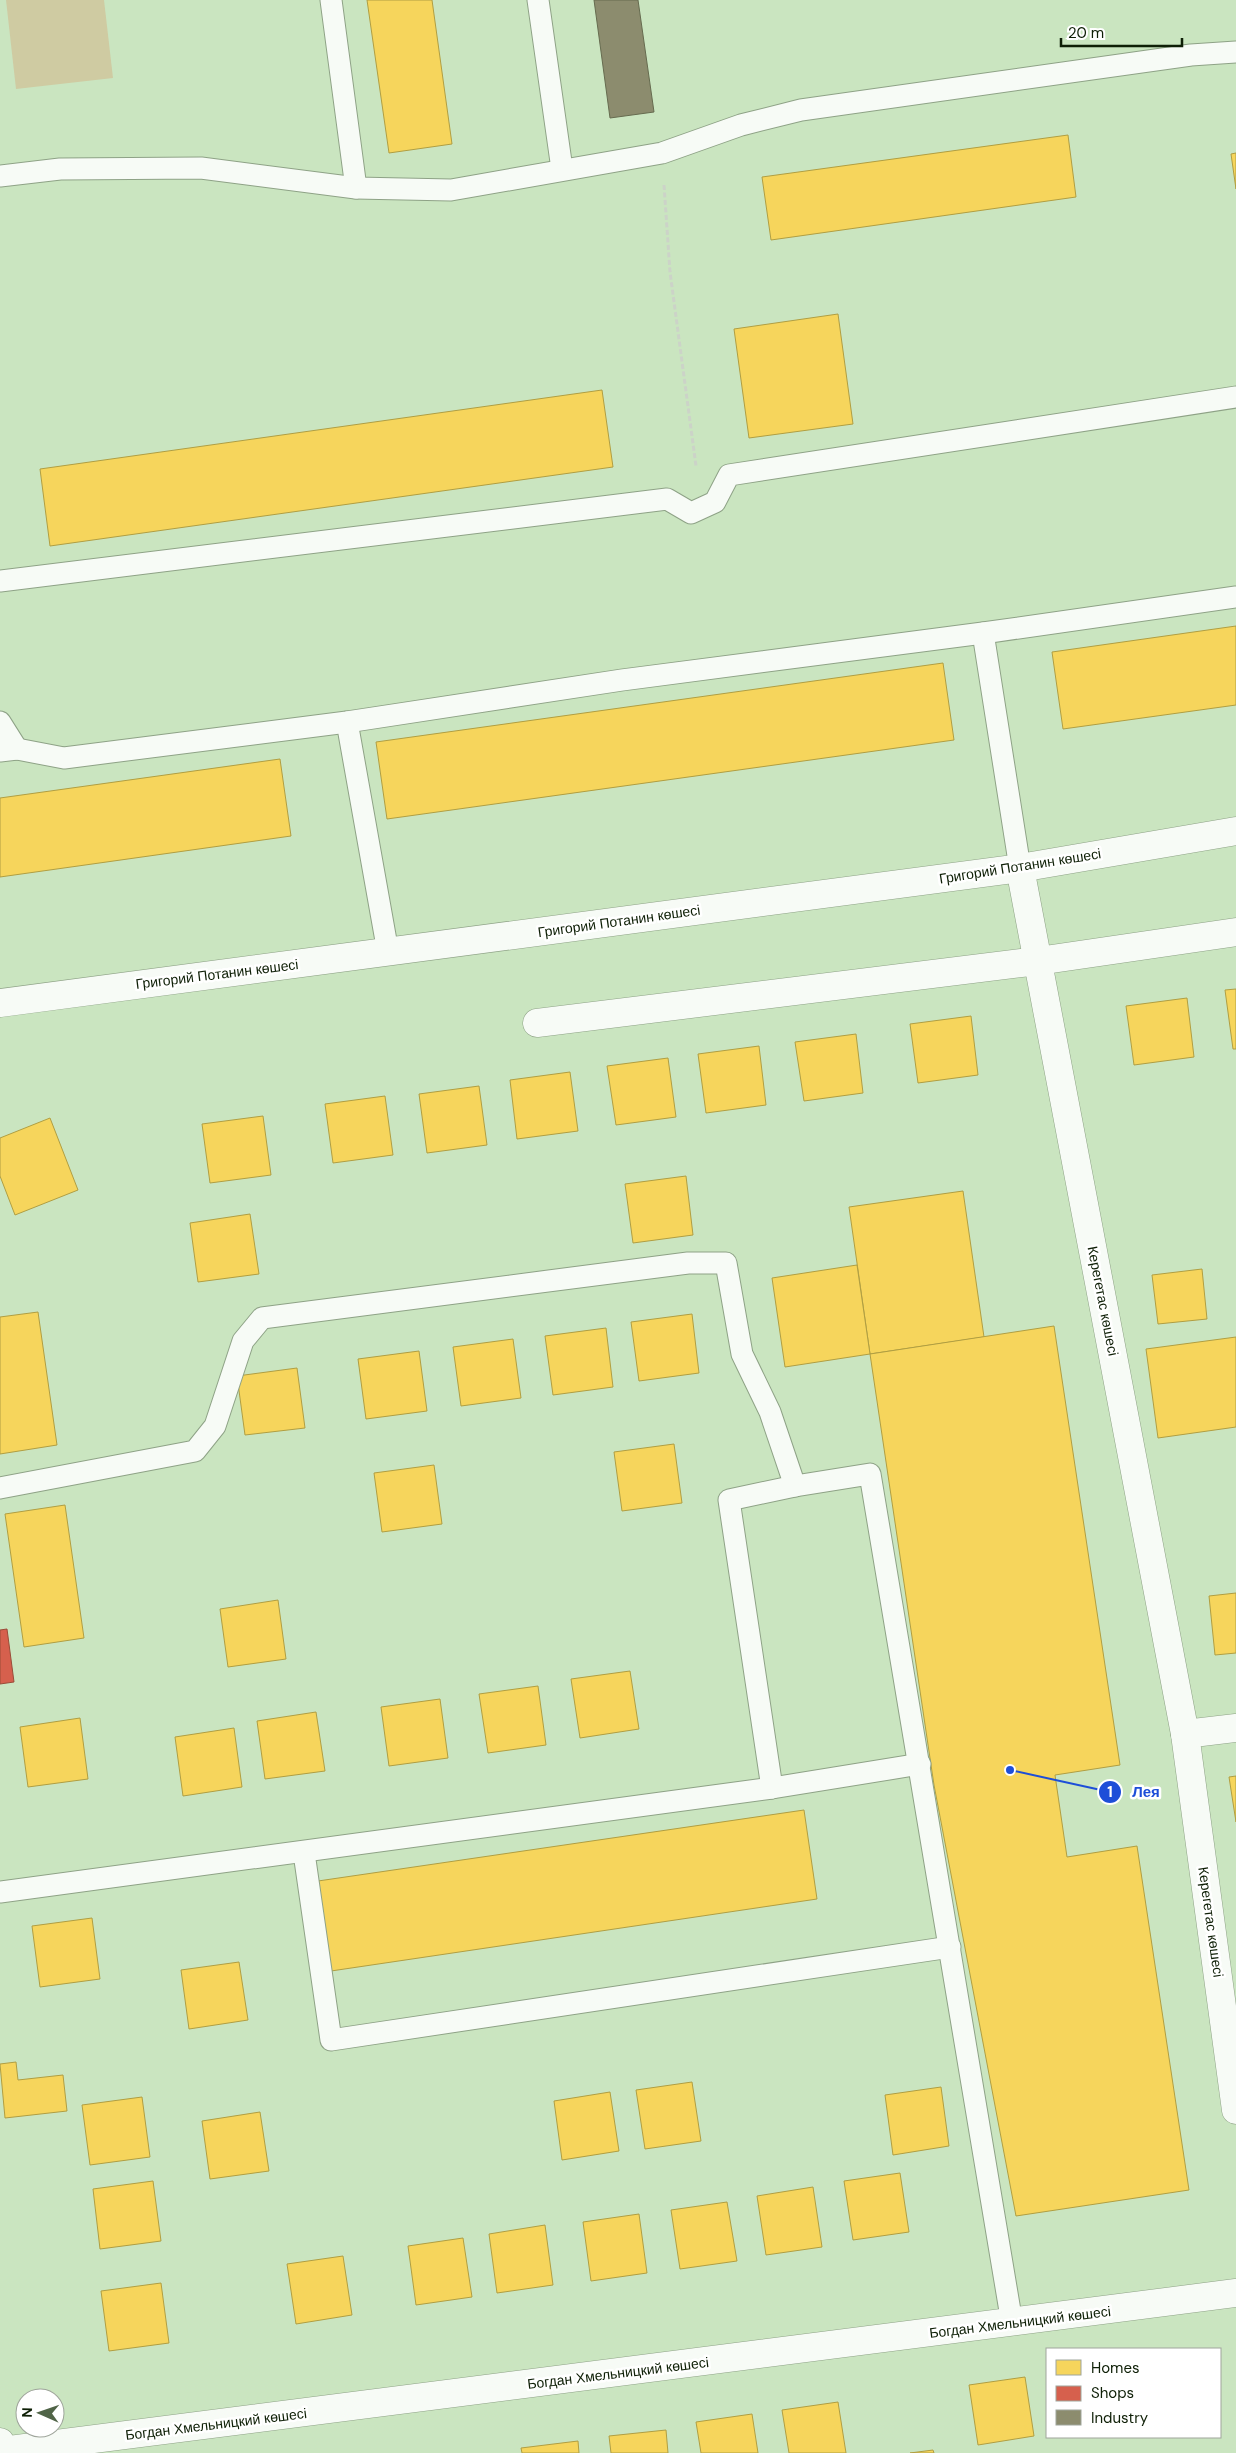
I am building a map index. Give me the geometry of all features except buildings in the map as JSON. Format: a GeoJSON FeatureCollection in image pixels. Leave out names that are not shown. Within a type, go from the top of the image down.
{"type":"FeatureCollection","features":[{"type":"Feature","properties":{"kind":"street","name":"Григорий Потанин көшесі"},"geometry":{"type":"LineString","coordinates":[[0,1003],[1020,868],[1236,831]]}},
{"type":"Feature","properties":{"kind":"street","name":"Керегетас көшесі"},"geometry":{"type":"LineString","coordinates":[[1020,868],[1186,1734],[1236,2110]]}},
{"type":"Feature","properties":{"kind":"street"},"geometry":{"type":"LineString","coordinates":[[537,1023],[1038,961],[1236,932]]}},
{"type":"Feature","properties":{"kind":"street"},"geometry":{"type":"LineString","coordinates":[[1186,1734],[1236,1728]]}},
{"type":"Feature","properties":{"kind":"street","name":"Богдан Хмельницкий көшесі"},"geometry":{"type":"LineString","coordinates":[[1,2449],[1012,2323],[1236,2293]]}},
{"type":"Feature","properties":{"kind":"lane"},"geometry":{"type":"LineString","coordinates":[[331,0],[356,188]]}},
{"type":"Feature","properties":{"kind":"lane"},"geometry":{"type":"LineString","coordinates":[[538,0],[562,170]]}},
{"type":"Feature","properties":{"kind":"lane"},"geometry":{"type":"LineString","coordinates":[[0,176],[60,169],[201,168],[356,188],[451,190],[662,152],[741,125],[801,110],[1190,55],[1236,52]]}},
{"type":"Feature","properties":{"kind":"lane"},"geometry":{"type":"LineString","coordinates":[[0,581],[667,499],[691,513],[715,502],[729,475],[1236,397]]}},
{"type":"Feature","properties":{"kind":"lane"},"geometry":{"type":"LineString","coordinates":[[0,722],[9,750],[64,758],[347,722],[622,680],[983,633],[1236,597]]}},
{"type":"Feature","properties":{"kind":"lane"},"geometry":{"type":"LineString","coordinates":[[983,633],[1020,868]]}},
{"type":"Feature","properties":{"kind":"lane"},"geometry":{"type":"LineString","coordinates":[[347,722],[388,952]]}},
{"type":"Feature","properties":{"kind":"lane"},"geometry":{"type":"LineString","coordinates":[[0,1488],[195,1451],[215,1426],[243,1341],[262,1318],[688,1263],[726,1263],[742,1354],[770,1412],[796,1486]]}},
{"type":"Feature","properties":{"kind":"lane"},"geometry":{"type":"LineString","coordinates":[[772,1788],[729,1500],[796,1486],[870,1474],[1012,2323]]}},
{"type":"Feature","properties":{"kind":"lane"},"geometry":{"type":"LineString","coordinates":[[0,1892],[304,1853],[772,1788],[920,1764]]}},
{"type":"Feature","properties":{"kind":"lane"},"geometry":{"type":"LineString","coordinates":[[304,1853],[331,2040],[950,1947]]}},
{"type":"Feature","properties":{"kind":"path"},"geometry":{"type":"LineString","coordinates":[[662,152],[670,272],[695,465],[715,502]]}},
{"type":"Feature","properties":{"kind":"shaded area"},"geometry":{"type":"Polygon","coordinates":[[[6,0],[104,0],[113,78],[16,89],[6,0]]]}},
{"type":"Feature","properties":{"kind":"place","name":"Лея"},"geometry":{"type":"Point","coordinates":[1010,1770]}}]}
